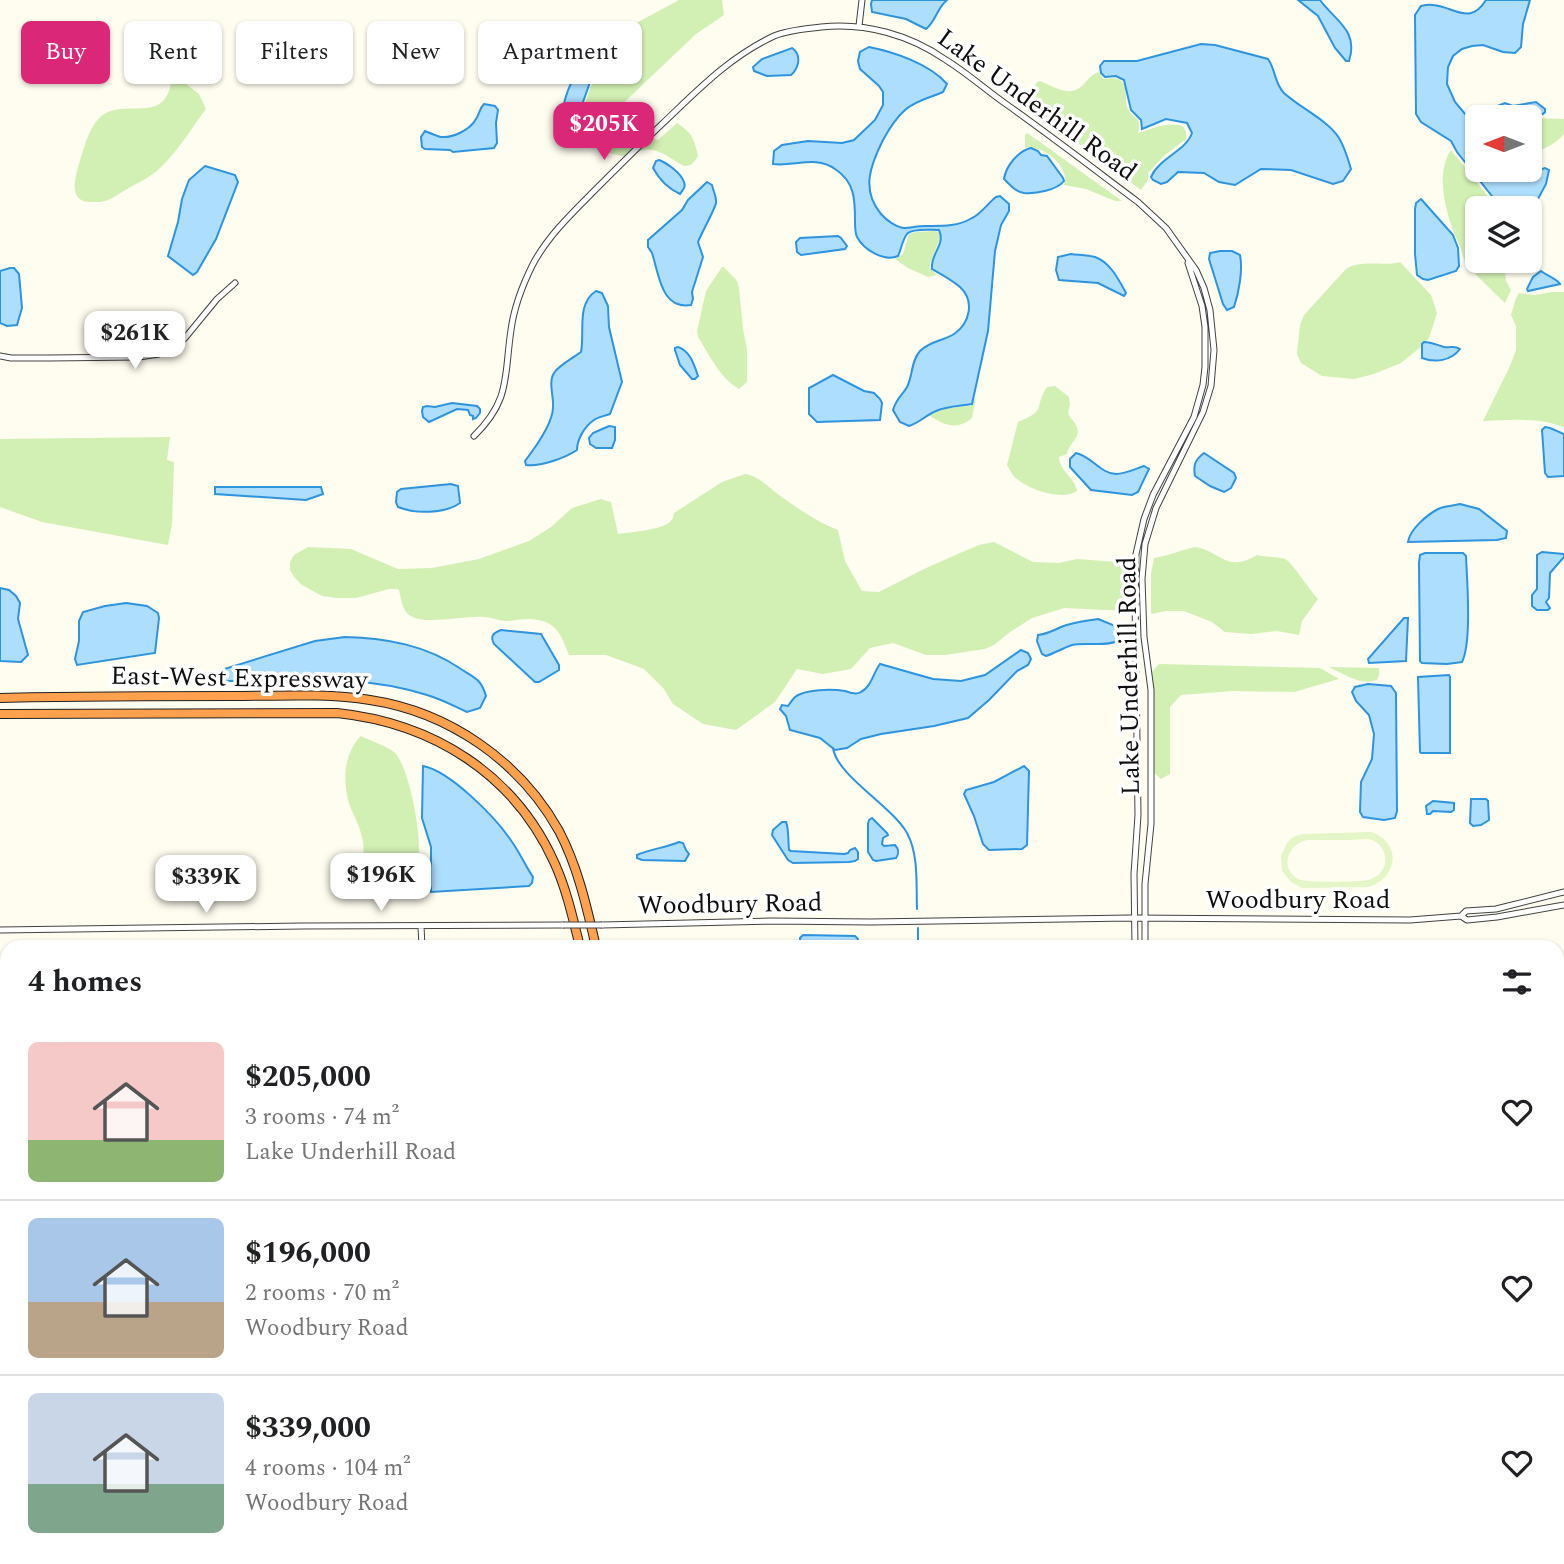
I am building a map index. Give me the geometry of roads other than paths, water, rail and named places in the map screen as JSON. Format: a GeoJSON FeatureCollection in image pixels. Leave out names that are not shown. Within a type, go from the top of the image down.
{"type":"FeatureCollection","features":[{"type":"Feature","properties":{"kind":"highway","name":"East-West Expressway"},"geometry":{"type":"LineString","coordinates":[[0,695],[343,697],[394,704],[433,717],[478,742],[500,759],[520,778],[547,813],[577,875],[594,940]]}},
{"type":"Feature","properties":{"kind":"highway","name":"East-West Expressway"},"geometry":{"type":"LineString","coordinates":[[0,715],[337,713],[373,717],[421,733],[454,750],[484,771],[506,791],[530,820],[549,851],[561,878],[578,940]]}},
{"type":"Feature","properties":{"kind":"street"},"geometry":{"type":"LineString","coordinates":[[859,26],[862,0]]}},
{"type":"Feature","properties":{"kind":"street","name":"Lake Underhill Road"},"geometry":{"type":"LineString","coordinates":[[474,436],[494,413],[504,390],[512,323],[523,286],[544,247],[572,213],[706,82],[740,54],[776,35],[828,27],[859,26],[908,39],[946,59],[1138,202],[1166,228],[1196,270],[1204,288],[1213,328],[1214,350],[1211,386],[1203,412],[1156,508],[1145,544],[1142,579],[1144,636],[1150,690],[1150,824],[1144,884],[1145,940]]}},
{"type":"Feature","properties":{"kind":"street","name":"Lake Underhill Road"},"geometry":{"type":"LineString","coordinates":[[1135,940],[1134,874],[1138,815],[1136,554],[1153,495],[1197,409],[1205,367],[1202,306],[1186,257]]}},
{"type":"Feature","properties":{"kind":"street"},"geometry":{"type":"LineString","coordinates":[[0,356],[139,357],[169,351],[185,338],[217,299],[235,284]]}},
{"type":"Feature","properties":{"kind":"street","name":"Woodbury Road"},"geometry":{"type":"LineString","coordinates":[[1461,916],[1466,911],[1496,909],[1564,892]]}},
{"type":"Feature","properties":{"kind":"street","name":"Woodbury Road"},"geometry":{"type":"LineString","coordinates":[[0,930],[771,921],[860,923],[1134,918],[1410,920],[1461,916],[1467,920],[1564,905]]}},
{"type":"Feature","properties":{"kind":"street"},"geometry":{"type":"LineString","coordinates":[[421,926],[422,940]]}},
{"type":"Feature","properties":{"kind":"water"},"geometry":{"type":"Polygon","coordinates":[[[872,0],[947,0],[926,29],[906,19],[872,12],[872,0]]]}},
{"type":"Feature","properties":{"kind":"water"},"geometry":{"type":"Polygon","coordinates":[[[1298,0],[1320,0],[1344,27],[1351,41],[1349,61],[1335,48],[1318,16],[1298,0]]]}},
{"type":"Feature","properties":{"kind":"water"},"geometry":{"type":"Polygon","coordinates":[[[1486,0],[1530,0],[1523,24],[1521,47],[1515,53],[1483,45],[1472,46],[1453,56],[1448,67],[1447,84],[1455,102],[1465,114],[1465,162],[1451,141],[1421,122],[1416,114],[1415,15],[1421,6],[1428,5],[1468,14],[1480,8],[1486,0]]]}},
{"type":"Feature","properties":{"kind":"water"},"geometry":{"type":"Polygon","coordinates":[[[1201,44],[1268,59],[1284,93],[1328,125],[1339,138],[1351,169],[1343,181],[1333,184],[1291,170],[1261,169],[1235,185],[1219,182],[1204,173],[1178,172],[1161,184],[1153,180],[1151,177],[1155,170],[1184,145],[1192,133],[1187,123],[1166,119],[1142,129],[1141,120],[1131,110],[1124,80],[1116,76],[1105,77],[1100,66],[1104,61],[1137,61],[1201,44]]]}},
{"type":"Feature","properties":{"kind":"water"},"geometry":{"type":"Polygon","coordinates":[[[869,47],[921,65],[947,84],[943,92],[918,101],[905,110],[883,140],[871,169],[869,187],[881,214],[891,223],[904,228],[943,226],[972,218],[996,197],[1000,196],[1009,204],[995,251],[988,331],[972,404],[940,409],[909,426],[900,422],[893,410],[907,387],[917,355],[928,345],[954,334],[964,324],[969,312],[968,299],[960,287],[932,269],[941,240],[939,230],[911,231],[905,237],[898,256],[881,256],[869,250],[857,237],[852,192],[842,174],[820,163],[773,164],[774,151],[782,145],[808,141],[842,143],[854,140],[875,120],[883,105],[883,92],[860,69],[858,61],[860,52],[869,47]]]}},
{"type":"Feature","properties":{"kind":"water"},"geometry":{"type":"Polygon","coordinates":[[[792,48],[798,61],[791,75],[767,76],[754,71],[753,67],[762,59],[792,48]]]}},
{"type":"Feature","properties":{"kind":"water"},"geometry":{"type":"Polygon","coordinates":[[[589,84],[572,133],[560,137],[558,135],[562,111],[570,86],[589,84]]]}},
{"type":"Feature","properties":{"kind":"water"},"geometry":{"type":"Polygon","coordinates":[[[1536,102],[1540,105],[1519,105],[1536,102]]]}},
{"type":"Feature","properties":{"kind":"water"},"geometry":{"type":"Polygon","coordinates":[[[484,104],[495,106],[498,110],[497,143],[494,148],[453,152],[422,147],[421,137],[425,131],[441,137],[461,132],[470,127],[484,104]]]}},
{"type":"Feature","properties":{"kind":"water"},"geometry":{"type":"Polygon","coordinates":[[[1031,148],[1047,156],[1063,178],[1061,184],[1046,191],[1024,193],[1016,190],[1004,179],[1013,160],[1031,148]]]}},
{"type":"Feature","properties":{"kind":"water"},"geometry":{"type":"Polygon","coordinates":[[[659,160],[666,163],[682,179],[685,186],[680,194],[655,172],[653,168],[659,160]]]}},
{"type":"Feature","properties":{"kind":"water"},"geometry":{"type":"Polygon","coordinates":[[[205,166],[235,175],[238,182],[216,239],[193,275],[168,256],[189,180],[205,166]]]}},
{"type":"Feature","properties":{"kind":"water"},"geometry":{"type":"Polygon","coordinates":[[[1542,169],[1549,170],[1540,196],[1492,196],[1481,182],[1542,182],[1542,169]]]}},
{"type":"Feature","properties":{"kind":"water"},"geometry":{"type":"Polygon","coordinates":[[[707,182],[712,185],[716,203],[698,242],[703,257],[692,292],[691,305],[681,305],[673,302],[663,289],[648,240],[682,210],[688,200],[707,182]]]}},
{"type":"Feature","properties":{"kind":"water"},"geometry":{"type":"Polygon","coordinates":[[[1421,199],[1453,235],[1458,248],[1459,266],[1456,271],[1428,280],[1417,275],[1415,254],[1415,209],[1416,203],[1421,199]]]}},
{"type":"Feature","properties":{"kind":"water"},"geometry":{"type":"Polygon","coordinates":[[[838,236],[847,246],[845,249],[801,255],[797,252],[796,242],[800,238],[838,236]]]}},
{"type":"Feature","properties":{"kind":"water"},"geometry":{"type":"Polygon","coordinates":[[[1232,251],[1240,255],[1241,261],[1236,301],[1234,307],[1227,310],[1209,259],[1210,253],[1232,251]]]}},
{"type":"Feature","properties":{"kind":"water"},"geometry":{"type":"Polygon","coordinates":[[[1071,254],[1100,259],[1114,272],[1126,293],[1124,296],[1098,283],[1059,280],[1056,270],[1058,257],[1071,254]]]}},
{"type":"Feature","properties":{"kind":"water"},"geometry":{"type":"Polygon","coordinates":[[[14,268],[19,274],[22,308],[17,325],[7,326],[0,323],[0,271],[14,268]]]}},
{"type":"Feature","properties":{"kind":"water"},"geometry":{"type":"Polygon","coordinates":[[[1542,272],[1560,284],[1528,291],[1533,277],[1542,272]]]}},
{"type":"Feature","properties":{"kind":"water"},"geometry":{"type":"Polygon","coordinates":[[[596,291],[602,293],[608,306],[609,327],[622,382],[610,414],[596,419],[588,426],[580,437],[577,450],[552,461],[526,465],[525,461],[550,421],[553,403],[551,381],[554,373],[581,352],[584,311],[586,303],[596,291]]]}},
{"type":"Feature","properties":{"kind":"water"},"geometry":{"type":"Polygon","coordinates":[[[1424,342],[1460,349],[1447,358],[1427,360],[1422,358],[1424,342]]]}},
{"type":"Feature","properties":{"kind":"water"},"geometry":{"type":"Polygon","coordinates":[[[678,347],[691,358],[698,376],[695,379],[680,365],[675,350],[678,347]]]}},
{"type":"Feature","properties":{"kind":"water"},"geometry":{"type":"Polygon","coordinates":[[[833,375],[864,391],[874,393],[882,403],[880,420],[817,422],[809,414],[809,388],[833,375]]]}},
{"type":"Feature","properties":{"kind":"water"},"geometry":{"type":"Polygon","coordinates":[[[452,403],[477,406],[480,413],[473,419],[468,410],[457,409],[429,422],[423,417],[423,407],[452,403]]]}},
{"type":"Feature","properties":{"kind":"water"},"geometry":{"type":"Polygon","coordinates":[[[609,426],[615,427],[612,448],[596,448],[590,444],[589,438],[593,433],[609,426]]]}},
{"type":"Feature","properties":{"kind":"water"},"geometry":{"type":"Polygon","coordinates":[[[1545,427],[1564,434],[1564,476],[1548,477],[1545,473],[1542,430],[1545,427]]]}},
{"type":"Feature","properties":{"kind":"water"},"geometry":{"type":"Polygon","coordinates":[[[1076,453],[1111,473],[1123,473],[1144,466],[1149,469],[1138,492],[1132,495],[1091,490],[1070,467],[1070,459],[1076,453]]]}},
{"type":"Feature","properties":{"kind":"water"},"geometry":{"type":"Polygon","coordinates":[[[1204,453],[1234,473],[1236,478],[1231,488],[1224,492],[1195,476],[1195,463],[1204,453]]]}},
{"type":"Feature","properties":{"kind":"water"},"geometry":{"type":"Polygon","coordinates":[[[451,484],[458,486],[460,503],[454,507],[430,512],[413,511],[398,507],[396,502],[397,492],[401,489],[451,484]]]}},
{"type":"Feature","properties":{"kind":"water"},"geometry":{"type":"Polygon","coordinates":[[[215,487],[321,487],[323,494],[306,500],[215,494],[215,487]]]}},
{"type":"Feature","properties":{"kind":"water"},"geometry":{"type":"Polygon","coordinates":[[[1460,504],[1479,509],[1507,531],[1506,538],[1408,542],[1415,527],[1429,515],[1440,508],[1460,504]]]}},
{"type":"Feature","properties":{"kind":"water"},"geometry":{"type":"Polygon","coordinates":[[[1542,552],[1564,554],[1550,573],[1549,598],[1546,602],[1550,608],[1548,610],[1537,610],[1532,606],[1532,595],[1537,589],[1537,555],[1542,552]]]}},
{"type":"Feature","properties":{"kind":"water"},"geometry":{"type":"Polygon","coordinates":[[[1463,553],[1466,556],[1468,626],[1462,662],[1447,664],[1420,661],[1419,563],[1420,555],[1463,553]]]}},
{"type":"Feature","properties":{"kind":"water"},"geometry":{"type":"Polygon","coordinates":[[[0,588],[9,590],[20,603],[18,619],[28,655],[21,662],[0,661],[0,588]]]}},
{"type":"Feature","properties":{"kind":"water"},"geometry":{"type":"Polygon","coordinates":[[[126,603],[147,606],[158,613],[155,653],[77,665],[75,659],[79,621],[83,612],[126,603]]]}},
{"type":"Feature","properties":{"kind":"water"},"geometry":{"type":"Polygon","coordinates":[[[1404,618],[1408,618],[1406,661],[1369,663],[1368,659],[1404,618]]]}},
{"type":"Feature","properties":{"kind":"water"},"geometry":{"type":"Polygon","coordinates":[[[1098,619],[1117,629],[1117,641],[1107,644],[1072,645],[1046,656],[1042,654],[1037,641],[1038,635],[1070,624],[1098,619]]]}},
{"type":"Feature","properties":{"kind":"water"},"geometry":{"type":"Polygon","coordinates":[[[501,630],[541,634],[559,665],[559,670],[535,682],[494,644],[493,635],[501,630]]]}},
{"type":"Feature","properties":{"kind":"water"},"geometry":{"type":"Polygon","coordinates":[[[345,637],[390,641],[434,654],[477,680],[486,696],[480,708],[467,712],[432,697],[376,684],[326,680],[222,681],[219,677],[221,670],[315,641],[345,637]]]}},
{"type":"Feature","properties":{"kind":"water"},"geometry":{"type":"Polygon","coordinates":[[[1021,650],[1028,653],[1031,659],[1028,665],[1017,671],[968,718],[881,734],[861,739],[847,748],[835,750],[820,738],[790,730],[786,716],[780,709],[782,705],[788,706],[799,694],[812,691],[859,693],[868,686],[880,664],[933,679],[961,681],[985,675],[1021,650]]]}},
{"type":"Feature","properties":{"kind":"water"},"geometry":{"type":"Polygon","coordinates":[[[1449,675],[1450,753],[1421,753],[1418,677],[1449,675]]]}},
{"type":"Feature","properties":{"kind":"water"},"geometry":{"type":"Polygon","coordinates":[[[1368,684],[1391,686],[1396,693],[1397,811],[1395,818],[1384,820],[1363,817],[1360,812],[1361,782],[1372,759],[1374,734],[1369,715],[1356,701],[1352,692],[1355,687],[1368,684]]]}},
{"type":"Feature","properties":{"kind":"water"},"geometry":{"type":"Polygon","coordinates":[[[423,766],[446,776],[494,819],[533,877],[529,886],[431,892],[431,847],[422,818],[423,766]]]}},
{"type":"Feature","properties":{"kind":"water"},"geometry":{"type":"Polygon","coordinates":[[[1024,766],[1029,771],[1027,845],[1022,849],[989,850],[983,844],[964,794],[966,790],[994,782],[1024,766]]]}},
{"type":"Feature","properties":{"kind":"water"},"geometry":{"type":"Polygon","coordinates":[[[1471,799],[1488,801],[1489,820],[1481,825],[1473,826],[1470,823],[1471,799]]]}},
{"type":"Feature","properties":{"kind":"water"},"geometry":{"type":"Polygon","coordinates":[[[1433,801],[1454,803],[1454,810],[1427,814],[1426,806],[1433,801]]]}},
{"type":"Feature","properties":{"kind":"water"},"geometry":{"type":"Polygon","coordinates":[[[872,818],[888,835],[883,838],[882,844],[895,845],[898,852],[896,858],[876,861],[868,852],[868,824],[872,818]]]}},
{"type":"Feature","properties":{"kind":"water"},"geometry":{"type":"Polygon","coordinates":[[[782,822],[787,825],[791,851],[844,854],[855,848],[858,859],[849,862],[793,863],[788,860],[772,835],[773,830],[782,822]]]}},
{"type":"Feature","properties":{"kind":"water"},"geometry":{"type":"Polygon","coordinates":[[[683,843],[689,854],[685,861],[637,858],[637,855],[642,853],[683,843]]]}},
{"type":"Feature","properties":{"kind":"water"},"geometry":{"type":"Polygon","coordinates":[[[803,935],[855,936],[858,939],[800,940],[803,935]]]}},
{"type":"Feature","properties":{"kind":"waterway"},"geometry":{"type":"LineString","coordinates":[[833,748],[844,769],[890,812],[907,833],[915,860],[917,909]]}},
{"type":"Feature","properties":{"kind":"waterway"},"geometry":{"type":"LineString","coordinates":[[918,928],[918,940]]}}]}
